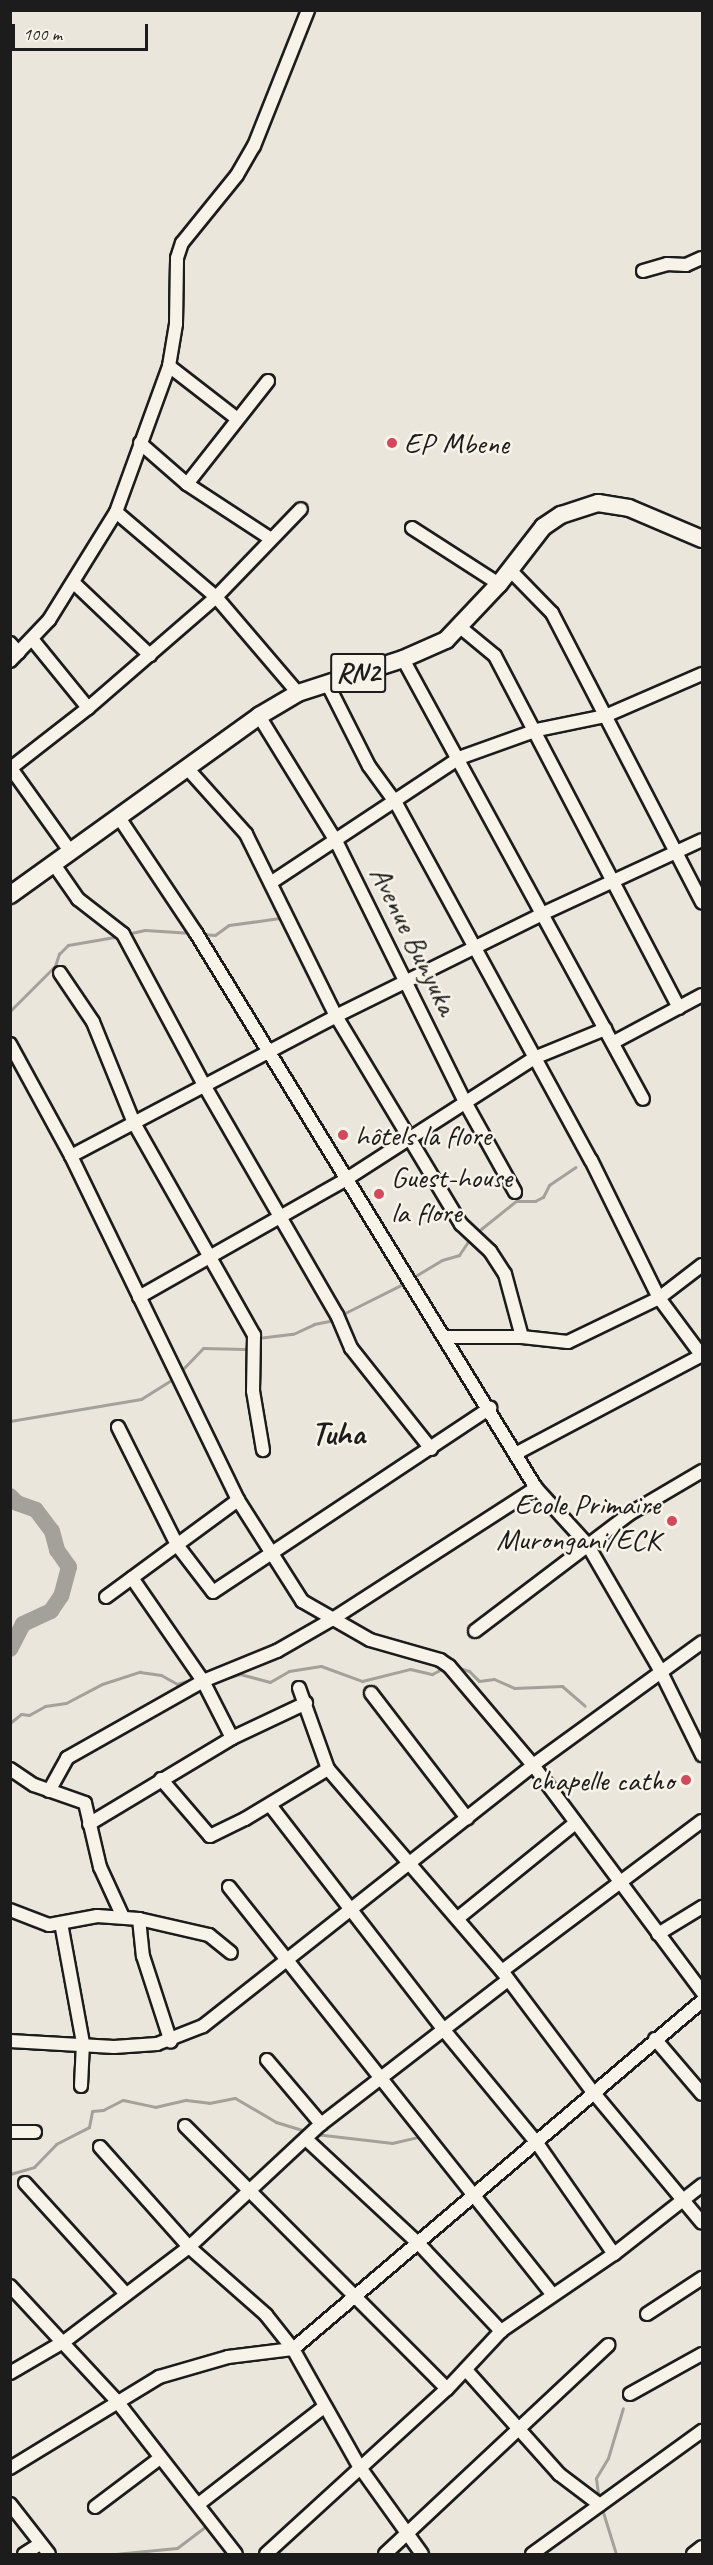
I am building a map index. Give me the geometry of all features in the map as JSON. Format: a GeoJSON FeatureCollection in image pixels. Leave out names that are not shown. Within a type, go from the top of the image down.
{"type":"FeatureCollection","features":[{"type":"Feature","properties":{"kind":"highway","name":"RN2"},"geometry":{"type":"LineString","coordinates":[[10,895],[259,716],[298,693],[431,649],[460,627],[499,584],[543,528],[578,507],[598,503],[629,508],[702,539]]}},
{"type":"Feature","properties":{"kind":"street"},"geometry":{"type":"LineString","coordinates":[[10,643],[15,657],[32,639],[74,583],[116,512],[169,366],[176,324],[177,258],[182,243],[237,175],[254,146],[308,10]]}},
{"type":"Feature","properties":{"kind":"street"},"geometry":{"type":"LineString","coordinates":[[643,272],[702,258]]}},
{"type":"Feature","properties":{"kind":"street"},"geometry":{"type":"LineString","coordinates":[[169,366],[236,418]]}},
{"type":"Feature","properties":{"kind":"street"},"geometry":{"type":"LineString","coordinates":[[188,483],[236,418],[268,381]]}},
{"type":"Feature","properties":{"kind":"street"},"geometry":{"type":"LineString","coordinates":[[140,443],[188,483],[271,539]]}},
{"type":"Feature","properties":{"kind":"street"},"geometry":{"type":"LineString","coordinates":[[70,851],[11,767],[88,708],[216,597],[301,509]]}},
{"type":"Feature","properties":{"kind":"street"},"geometry":{"type":"LineString","coordinates":[[116,512],[216,597],[298,693]]}},
{"type":"Feature","properties":{"kind":"street"},"geometry":{"type":"LineString","coordinates":[[412,528],[499,584]]}},
{"type":"Feature","properties":{"kind":"street"},"geometry":{"type":"LineString","coordinates":[[509,569],[552,613],[678,851],[702,902]]}},
{"type":"Feature","properties":{"kind":"street"},"geometry":{"type":"LineString","coordinates":[[74,583],[150,655]]}},
{"type":"Feature","properties":{"kind":"street"},"geometry":{"type":"LineString","coordinates":[[460,627],[495,656],[537,730],[679,1008]]}},
{"type":"Feature","properties":{"kind":"street"},"geometry":{"type":"LineString","coordinates":[[32,639],[88,708]]}},
{"type":"Feature","properties":{"kind":"street"},"geometry":{"type":"LineString","coordinates":[[403,659],[614,1042],[642,1100]]}},
{"type":"Feature","properties":{"kind":"street"},"geometry":{"type":"LineString","coordinates":[[272,882],[396,802],[459,758],[537,730],[605,716],[702,674]]}},
{"type":"Feature","properties":{"kind":"street"},"geometry":{"type":"LineString","coordinates":[[327,683],[369,766],[396,802],[591,1160],[659,1298],[702,1356],[517,1453]]}},
{"type":"Feature","properties":{"kind":"street","name":"Avenue Bunyuka"},"geometry":{"type":"LineString","coordinates":[[259,716],[336,841],[465,1102],[515,1192]]}},
{"type":"Feature","properties":{"kind":"street"},"geometry":{"type":"LineString","coordinates":[[187,768],[246,834],[272,882],[336,1016],[461,1224],[490,1251],[505,1274],[522,1337]]}},
{"type":"Feature","properties":{"kind":"street"},"geometry":{"type":"LineString","coordinates":[[118,816],[196,933],[345,1180],[490,1408],[536,1488],[586,1544],[660,1670],[702,1755]]}},
{"type":"Feature","properties":{"kind":"street"},"geometry":{"type":"LineString","coordinates":[[70,1156],[336,1016],[475,950],[612,880],[702,840]]}},
{"type":"Feature","properties":{"kind":"street"},"geometry":{"type":"LineString","coordinates":[[53,863],[78,899],[123,936],[204,1085],[282,1216],[338,1319],[351,1348],[430,1449]]}},
{"type":"Feature","properties":{"kind":"street"},"geometry":{"type":"LineString","coordinates":[[60,973],[93,1022],[134,1123],[255,1340],[253,1391],[263,1450]]}},
{"type":"Feature","properties":{"kind":"street"},"geometry":{"type":"LineString","coordinates":[[614,1042],[702,995]]}},
{"type":"Feature","properties":{"kind":"street"},"geometry":{"type":"LineString","coordinates":[[139,1297],[345,1180],[534,1058],[605,1029]]}},
{"type":"Feature","properties":{"kind":"street"},"geometry":{"type":"LineString","coordinates":[[10,1044],[70,1156],[238,1500],[302,1601],[331,1620],[370,1640],[440,1660],[449,1666],[533,1765],[574,1824],[702,1992]]}},
{"type":"Feature","properties":{"kind":"street"},"geometry":{"type":"LineString","coordinates":[[445,1337],[522,1337],[568,1342],[659,1298],[702,1266]]}},
{"type":"Feature","properties":{"kind":"street"},"geometry":{"type":"LineString","coordinates":[[118,1427],[177,1545],[213,1592],[490,1408]]}},
{"type":"Feature","properties":{"kind":"street"},"geometry":{"type":"LineString","coordinates":[[475,1631],[586,1544],[702,1471]]}},
{"type":"Feature","properties":{"kind":"street"},"geometry":{"type":"LineString","coordinates":[[49,1791],[67,1758],[203,1681],[277,1651],[331,1620],[536,1488]]}},
{"type":"Feature","properties":{"kind":"street"},"geometry":{"type":"LineString","coordinates":[[106,1597],[238,1500]]}},
{"type":"Feature","properties":{"kind":"street"},"geometry":{"type":"LineString","coordinates":[[132,1578],[203,1681],[232,1738]]}},
{"type":"Feature","properties":{"kind":"street"},"geometry":{"type":"LineString","coordinates":[[10,2041],[83,2043],[114,2047],[171,2042],[203,2026],[533,1765],[660,1670],[702,1642]]}},
{"type":"Feature","properties":{"kind":"street"},"geometry":{"type":"LineString","coordinates":[[299,1688],[328,1768],[458,1918],[593,2092],[702,2223]]}},
{"type":"Feature","properties":{"kind":"street"},"geometry":{"type":"LineString","coordinates":[[371,1693],[467,1818]]}},
{"type":"Feature","properties":{"kind":"street"},"geometry":{"type":"LineString","coordinates":[[89,1824],[232,1738],[306,1703]]}},
{"type":"Feature","properties":{"kind":"street"},"geometry":{"type":"LineString","coordinates":[[161,1779],[210,1836],[270,1805],[328,1768]]}},
{"type":"Feature","properties":{"kind":"street"},"geometry":{"type":"LineString","coordinates":[[10,1769],[49,1791],[85,1803],[100,1868],[123,1917]]}},
{"type":"Feature","properties":{"kind":"street"},"geometry":{"type":"LineString","coordinates":[[270,1805],[442,2029],[537,2144],[614,2254]]}},
{"type":"Feature","properties":{"kind":"street"},"geometry":{"type":"LineString","coordinates":[[10,2373],[65,2341],[189,2247],[321,2124],[376,2078],[442,2029],[618,1881],[702,1821]]}},
{"type":"Feature","properties":{"kind":"street"},"geometry":{"type":"LineString","coordinates":[[458,1918],[574,1824]]}},
{"type":"Feature","properties":{"kind":"street"},"geometry":{"type":"LineString","coordinates":[[229,1887],[289,1959],[376,2078],[476,2196],[552,2294]]}},
{"type":"Feature","properties":{"kind":"street"},"geometry":{"type":"LineString","coordinates":[[658,1934],[702,1907]]}},
{"type":"Feature","properties":{"kind":"street"},"geometry":{"type":"LineString","coordinates":[[10,1910],[49,1925],[98,1916],[139,1919],[209,1935],[231,1953]]}},
{"type":"Feature","properties":{"kind":"street"},"geometry":{"type":"LineString","coordinates":[[139,1919],[143,1956],[171,2042]]}},
{"type":"Feature","properties":{"kind":"street"},"geometry":{"type":"LineString","coordinates":[[61,1923],[83,2043],[81,2086]]}},
{"type":"Feature","properties":{"kind":"street"},"geometry":{"type":"LineString","coordinates":[[10,2468],[117,2400],[159,2377],[228,2357],[293,2349],[476,2196],[593,2092],[702,2001]]}},
{"type":"Feature","properties":{"kind":"street"},"geometry":{"type":"LineString","coordinates":[[655,2039],[702,2094]]}},
{"type":"Feature","properties":{"kind":"street"},"geometry":{"type":"LineString","coordinates":[[267,2060],[321,2124]]}},
{"type":"Feature","properties":{"kind":"street"},"geometry":{"type":"LineString","coordinates":[[185,2126],[248,2192],[356,2296],[447,2389]]}},
{"type":"Feature","properties":{"kind":"street"},"geometry":{"type":"LineString","coordinates":[[10,2132],[35,2132]]}},
{"type":"Feature","properties":{"kind":"street"},"geometry":{"type":"LineString","coordinates":[[306,2139],[419,2244],[501,2331]]}},
{"type":"Feature","properties":{"kind":"street"},"geometry":{"type":"LineString","coordinates":[[99,2147],[189,2247],[266,2315],[293,2349],[359,2466],[422,2554]]}},
{"type":"Feature","properties":{"kind":"street"},"geometry":{"type":"LineString","coordinates":[[25,2183],[126,2294]]}},
{"type":"Feature","properties":{"kind":"street"},"geometry":{"type":"LineString","coordinates":[[266,2554],[359,2466],[447,2389],[501,2331],[552,2294],[614,2254],[702,2185]]}},
{"type":"Feature","properties":{"kind":"street"},"geometry":{"type":"LineString","coordinates":[[647,2314],[702,2278]]}},
{"type":"Feature","properties":{"kind":"street"},"geometry":{"type":"LineString","coordinates":[[10,2286],[65,2341],[117,2400],[160,2458],[200,2503],[236,2554]]}},
{"type":"Feature","properties":{"kind":"street"},"geometry":{"type":"LineString","coordinates":[[384,2554],[409,2534],[519,2432],[608,2345]]}},
{"type":"Feature","properties":{"kind":"street"},"geometry":{"type":"LineString","coordinates":[[630,2394],[702,2354]]}},
{"type":"Feature","properties":{"kind":"street"},"geometry":{"type":"LineString","coordinates":[[466,2370],[519,2432],[559,2474],[600,2505]]}},
{"type":"Feature","properties":{"kind":"street"},"geometry":{"type":"LineString","coordinates":[[200,2503],[325,2406]]}},
{"type":"Feature","properties":{"kind":"street"},"geometry":{"type":"LineString","coordinates":[[532,2554],[702,2431]]}},
{"type":"Feature","properties":{"kind":"street"},"geometry":{"type":"LineString","coordinates":[[95,2506],[160,2458]]}},
{"type":"Feature","properties":{"kind":"street"},"geometry":{"type":"LineString","coordinates":[[10,2504],[49,2554]]}},
{"type":"Feature","properties":{"kind":"street"},"geometry":{"type":"LineString","coordinates":[[24,2554],[40,2544]]}},
{"type":"Feature","properties":{"kind":"street"},"geometry":{"type":"LineString","coordinates":[[693,2554],[702,2547]]}},
{"type":"Feature","properties":{"kind":"waterway"},"geometry":{"type":"LineString","coordinates":[[201,934],[215,935],[229,925],[280,918]]}},
{"type":"Feature","properties":{"kind":"waterway"},"geometry":{"type":"LineString","coordinates":[[127,934],[145,930],[192,933]]}},
{"type":"Feature","properties":{"kind":"waterway"},"geometry":{"type":"LineString","coordinates":[[10,1011],[55,966],[59,954],[68,945],[120,936]]}},
{"type":"Feature","properties":{"kind":"waterway"},"geometry":{"type":"LineString","coordinates":[[476,1233],[516,1201],[535,1201],[543,1197],[549,1185],[576,1167]]}},
{"type":"Feature","properties":{"kind":"waterway"},"geometry":{"type":"LineString","coordinates":[[412,1278],[442,1260],[459,1255],[471,1237]]}},
{"type":"Feature","properties":{"kind":"waterway"},"geometry":{"type":"LineString","coordinates":[[343,1317],[345,1313],[407,1282]]}},
{"type":"Feature","properties":{"kind":"waterway"},"geometry":{"type":"LineString","coordinates":[[258,1338],[293,1334],[314,1324],[335,1320]]}},
{"type":"Feature","properties":{"kind":"waterway"},"geometry":{"type":"LineString","coordinates":[[180,1372],[203,1348],[245,1349],[250,1344]]}},
{"type":"Feature","properties":{"kind":"waterway"},"geometry":{"type":"LineString","coordinates":[[10,1421],[141,1399],[176,1377]]}},
{"type":"Feature","properties":{"kind":"waterway"},"geometry":{"type":"LineString","coordinates":[[10,1496],[17,1503],[36,1510],[52,1531],[57,1550],[69,1567],[61,1596],[51,1611],[23,1624],[10,1649]]}},
{"type":"Feature","properties":{"kind":"waterway"},"geometry":{"type":"LineString","coordinates":[[223,1679],[240,1674],[270,1682],[289,1671],[321,1666],[362,1681],[410,1669],[432,1674],[446,1667]]}},
{"type":"Feature","properties":{"kind":"waterway"},"geometry":{"type":"LineString","coordinates":[[452,1666],[469,1671],[479,1681],[494,1679],[514,1688],[562,1686],[585,1706]]}},
{"type":"Feature","properties":{"kind":"waterway"},"geometry":{"type":"LineString","coordinates":[[10,1723],[21,1714],[29,1715],[45,1706],[66,1703],[102,1684],[140,1672],[161,1675],[177,1684],[197,1678]]}},
{"type":"Feature","properties":{"kind":"waterway"},"geometry":{"type":"LineString","coordinates":[[10,2174],[34,2167],[56,2144],[89,2127],[92,2111],[103,2110],[123,2100],[155,2107],[186,2100],[209,2103],[235,2098],[276,2122],[309,2132]]}},
{"type":"Feature","properties":{"kind":"waterway"},"geometry":{"type":"LineString","coordinates":[[315,2134],[392,2143],[417,2137]]}},
{"type":"Feature","properties":{"kind":"waterway"},"geometry":{"type":"LineString","coordinates":[[599,2500],[596,2478],[608,2458],[623,2408]]}},
{"type":"Feature","properties":{"kind":"waterway"},"geometry":{"type":"LineString","coordinates":[[602,2509],[616,2554]]}},
{"type":"Feature","properties":{"kind":"waterway"},"geometry":{"type":"LineString","coordinates":[[115,2554],[177,2548],[204,2528]]}},
{"type":"Feature","properties":{"kind":"place","name":"EP Mbene"},"geometry":{"type":"Point","coordinates":[392,443]}},
{"type":"Feature","properties":{"kind":"place","name":"hôtels la flore"},"geometry":{"type":"Point","coordinates":[343,1135]}},
{"type":"Feature","properties":{"kind":"place","name":"Guest-house la flore"},"geometry":{"type":"Point","coordinates":[379,1194]}},
{"type":"Feature","properties":{"kind":"place","name":"Ecole Primaire Murongani/ECK"},"geometry":{"type":"Point","coordinates":[672,1521]}},
{"type":"Feature","properties":{"kind":"place","name":"chapelle catho"},"geometry":{"type":"Point","coordinates":[686,1780]}},
{"type":"Feature","properties":{"kind":"district","name":"Tuha"},"geometry":{"type":"Point","coordinates":[338,1434]}}]}
